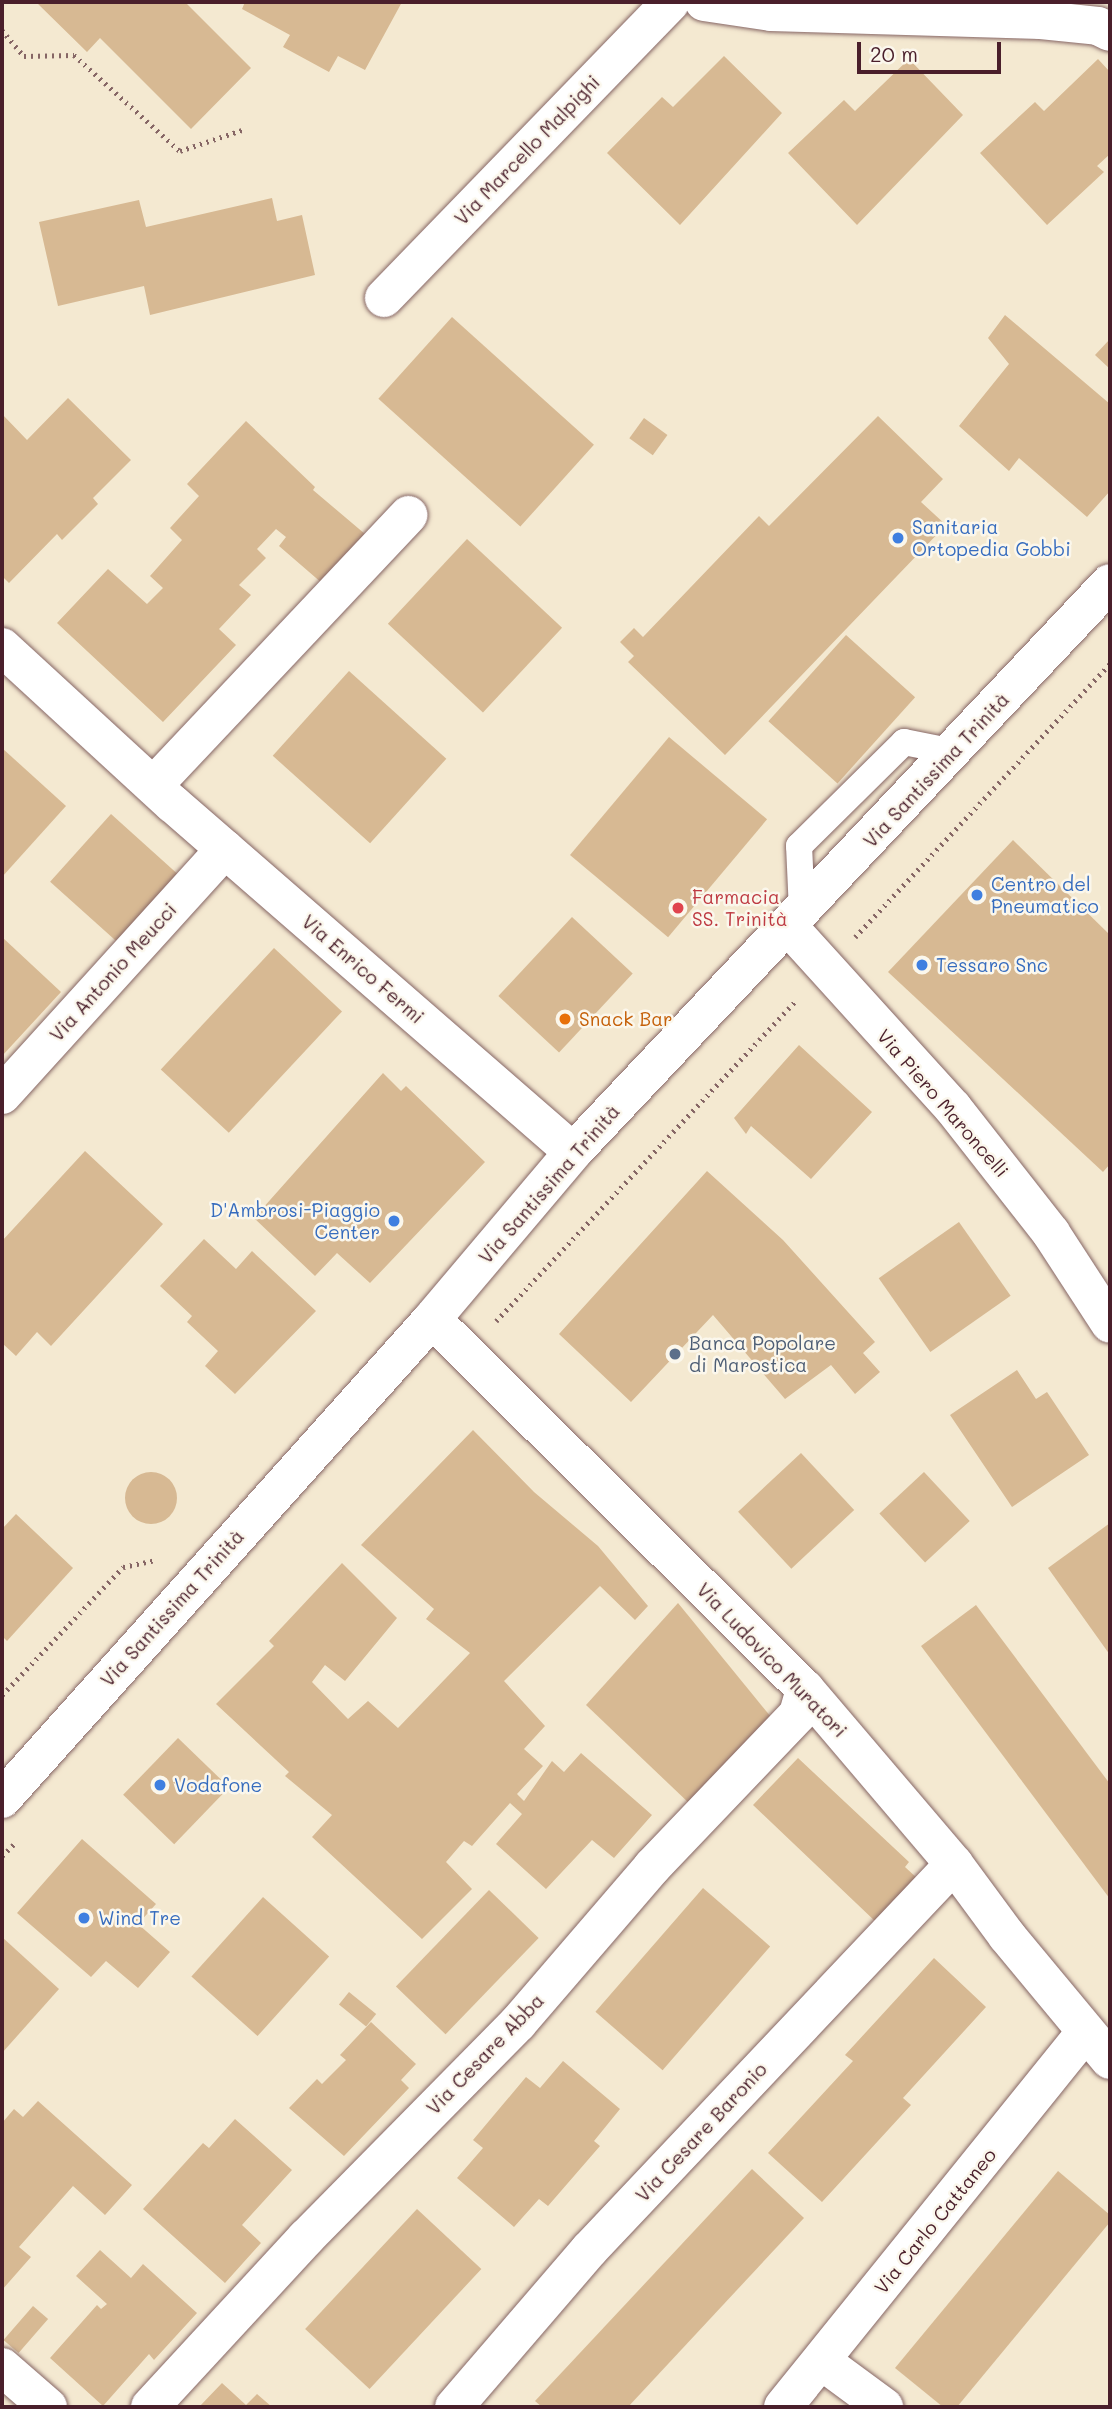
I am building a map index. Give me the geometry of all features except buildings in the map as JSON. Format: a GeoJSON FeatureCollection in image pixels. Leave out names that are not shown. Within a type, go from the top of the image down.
{"type":"FeatureCollection","features":[{"type":"Feature","properties":{"kind":"street","name":"Via Marcello Malpighi"},"geometry":{"type":"LineString","coordinates":[[384,298],[671,2]]}},
{"type":"Feature","properties":{"kind":"street"},"geometry":{"type":"LineString","coordinates":[[704,2],[771,12],[1041,20],[1098,26],[1110,32]]}},
{"type":"Feature","properties":{"kind":"street"},"geometry":{"type":"LineString","coordinates":[[154,785],[408,515]]}},
{"type":"Feature","properties":{"kind":"street","name":"Via Santissima Trinità"},"geometry":{"type":"LineString","coordinates":[[2,1798],[432,1318],[573,1152],[954,752],[1110,583]]}},
{"type":"Feature","properties":{"kind":"street","name":"Via Enrico Fermi"},"geometry":{"type":"LineString","coordinates":[[2,647],[225,849],[573,1152]]}},
{"type":"Feature","properties":{"kind":"street","name":"Via Antonio Meucci"},"geometry":{"type":"LineString","coordinates":[[2,1095],[225,849]]}},
{"type":"Feature","properties":{"kind":"street","name":"Via Piero Maroncelli"},"geometry":{"type":"LineString","coordinates":[[795,918],[826,968],[953,1108],[1051,1233],[1110,1324]]}},
{"type":"Feature","properties":{"kind":"street","name":"Via Ludovico Muratori"},"geometry":{"type":"LineString","coordinates":[[432,1318],[805,1689],[954,1864],[1098,2046]]}},
{"type":"Feature","properties":{"kind":"street","name":"Via Cesare Abba"},"geometry":{"type":"LineString","coordinates":[[150,2407],[306,2238],[517,2023],[652,1867],[798,1714],[805,1689]]}},
{"type":"Feature","properties":{"kind":"street","name":"Via Cesare Baronio"},"geometry":{"type":"LineString","coordinates":[[454,2407],[589,2250],[954,1864]]}},
{"type":"Feature","properties":{"kind":"street","name":"Via Carlo Cattaneo"},"geometry":{"type":"LineString","coordinates":[[783,2407],[1098,2046]]}},
{"type":"Feature","properties":{"kind":"street"},"geometry":{"type":"LineString","coordinates":[[823,2362],[884,2407]]}},
{"type":"Feature","properties":{"kind":"street"},"geometry":{"type":"LineString","coordinates":[[2,2367],[48,2407]]}},
{"type":"Feature","properties":{"kind":"path"},"geometry":{"type":"LineString","coordinates":[[2,30],[24,56],[74,55],[180,151],[245,129]]}},
{"type":"Feature","properties":{"kind":"path"},"geometry":{"type":"LineString","coordinates":[[466,1352],[1110,664]]}},
{"type":"Feature","properties":{"kind":"path"},"geometry":{"type":"LineString","coordinates":[[2,1856],[21,1836]]}},
{"type":"Feature","properties":{"kind":"place","name":"Sanitaria Ortopedia Gobbi"},"geometry":{"type":"Point","coordinates":[898,538]}},
{"type":"Feature","properties":{"kind":"place","name":"Centro del Pneumatico"},"geometry":{"type":"Point","coordinates":[977,895]}},
{"type":"Feature","properties":{"kind":"place","name":"Farmacia SS. Trinità"},"geometry":{"type":"Point","coordinates":[678,908]}},
{"type":"Feature","properties":{"kind":"place","name":"Tessaro Snc"},"geometry":{"type":"Point","coordinates":[922,965]}},
{"type":"Feature","properties":{"kind":"place","name":"Snack Bar"},"geometry":{"type":"Point","coordinates":[565,1019]}},
{"type":"Feature","properties":{"kind":"place","name":"D'Ambrosi-Piaggio Center"},"geometry":{"type":"Point","coordinates":[394,1221]}},
{"type":"Feature","properties":{"kind":"place","name":"Banca Popolare di Marostica"},"geometry":{"type":"Point","coordinates":[675,1354]}},
{"type":"Feature","properties":{"kind":"place","name":"Vodafone"},"geometry":{"type":"Point","coordinates":[160,1785]}},
{"type":"Feature","properties":{"kind":"place","name":"Wind Tre"},"geometry":{"type":"Point","coordinates":[84,1918]}}]}
